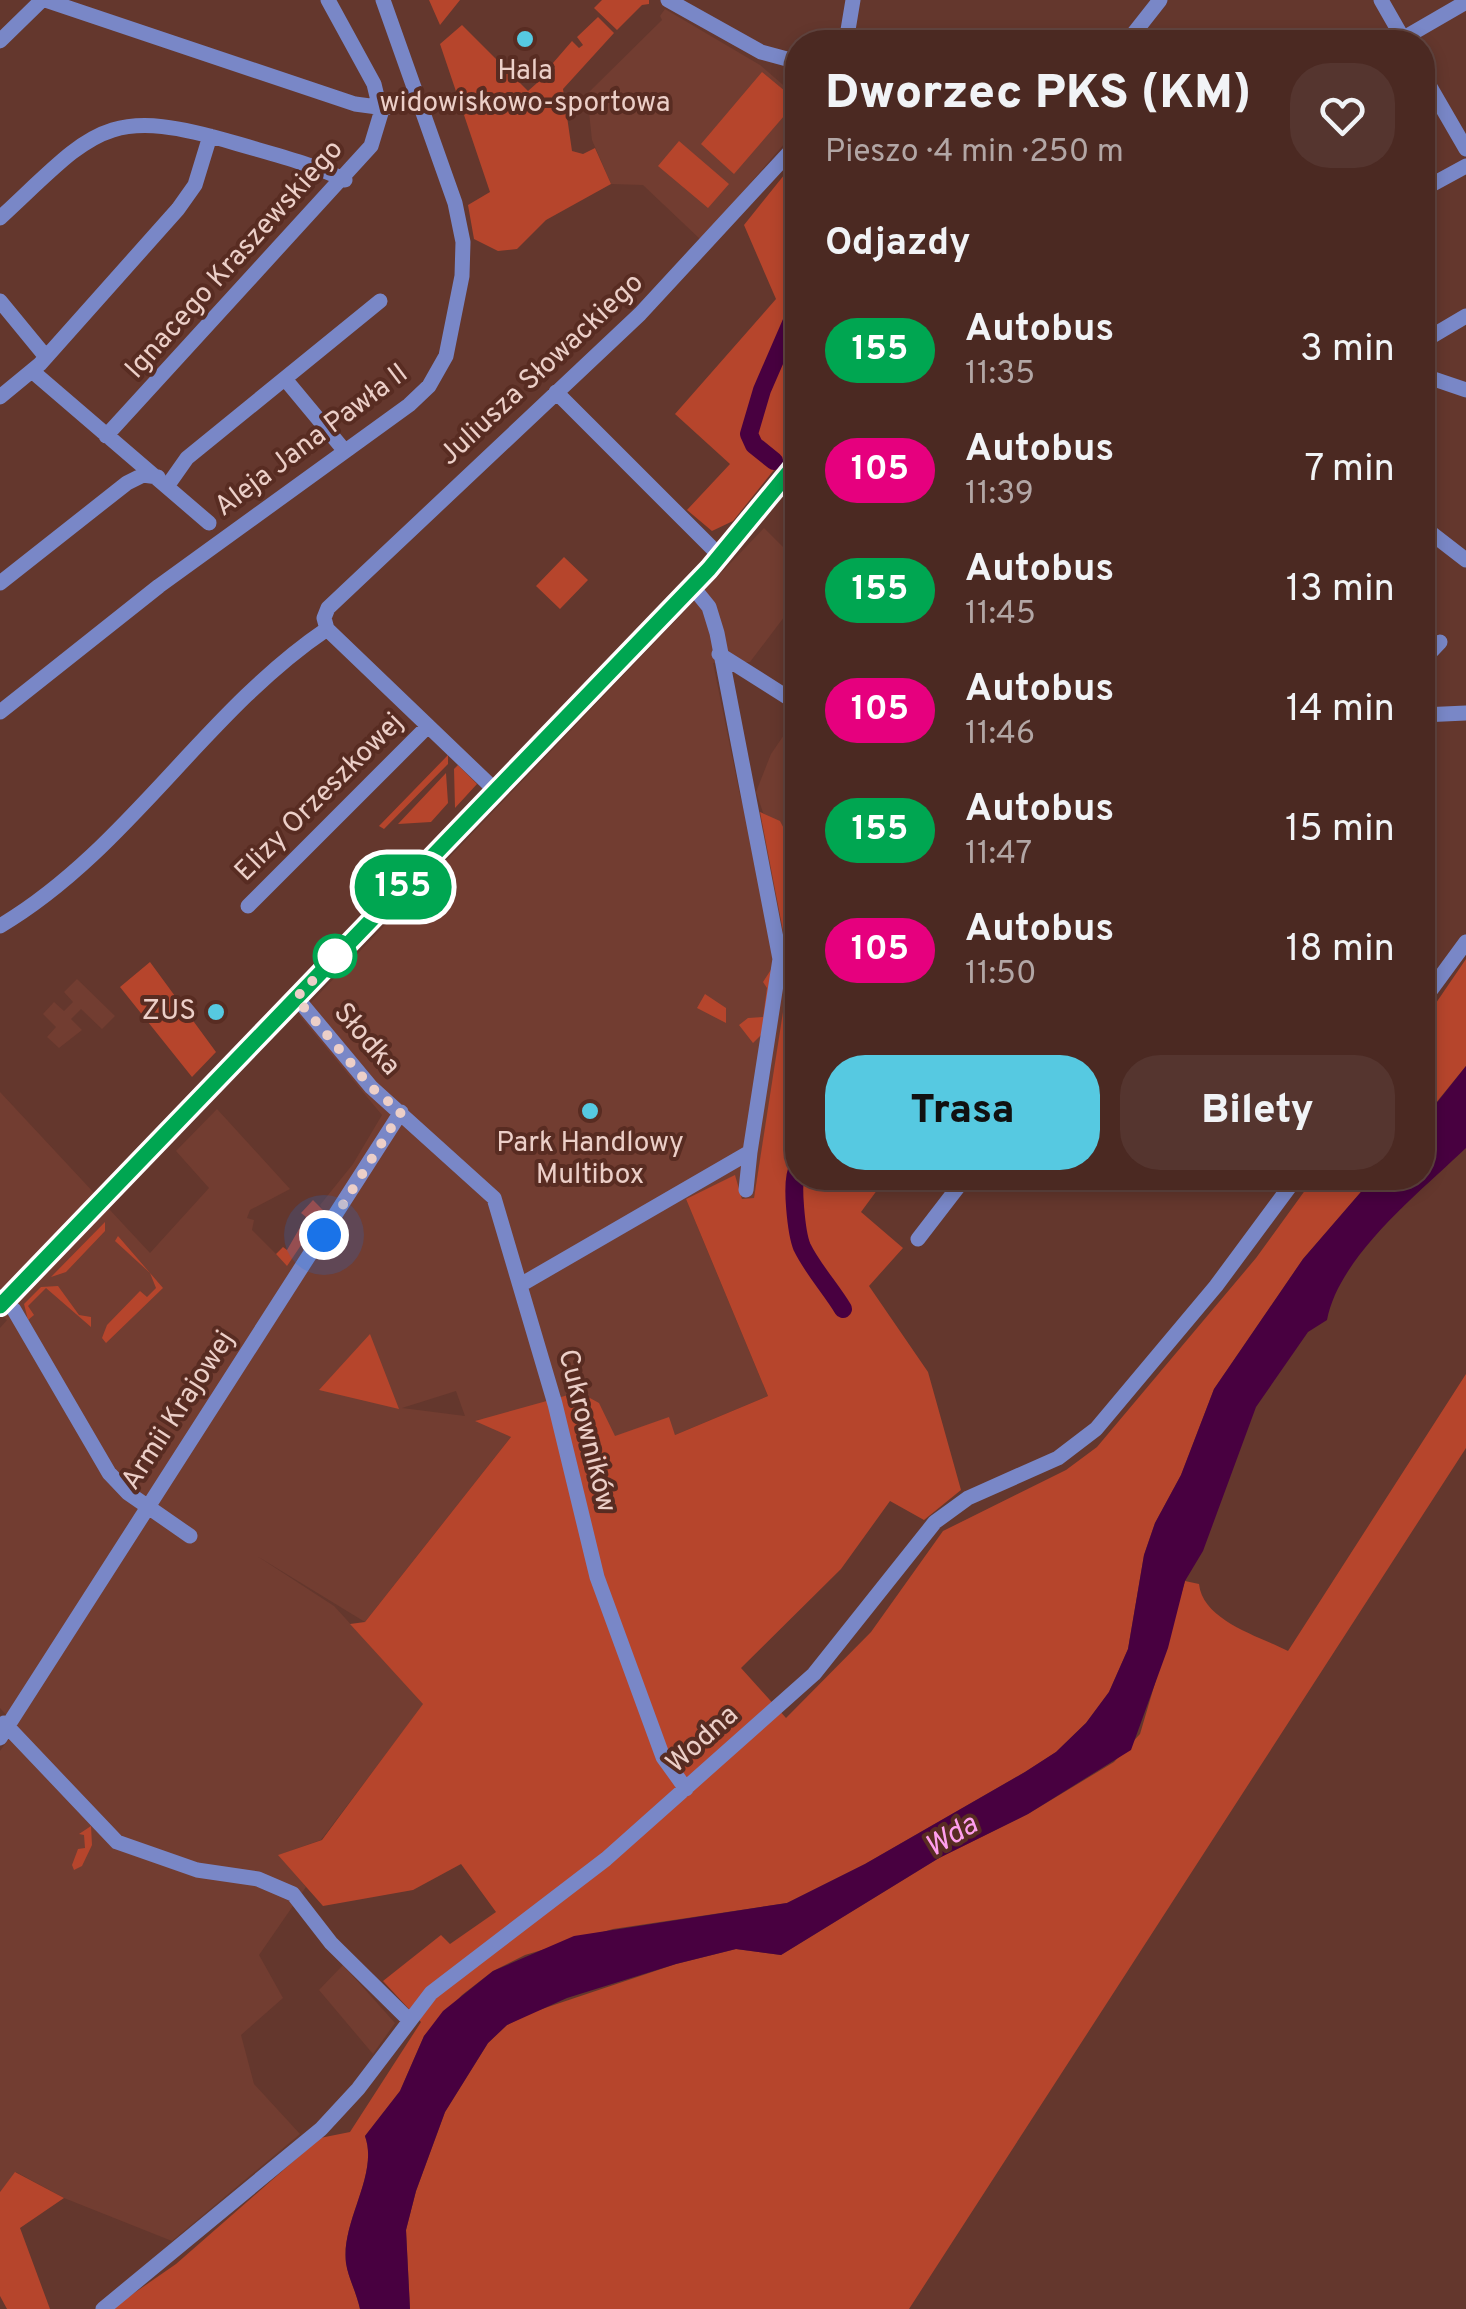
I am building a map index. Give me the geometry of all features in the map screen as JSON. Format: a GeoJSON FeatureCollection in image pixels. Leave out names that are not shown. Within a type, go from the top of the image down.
{"type":"FeatureCollection","features":[{"type":"Feature","properties":{"kind":"street"},"geometry":{"type":"LineString","coordinates":[[0,41],[44,0],[380,108],[418,98]]}},
{"type":"Feature","properties":{"kind":"street"},"geometry":{"type":"LineString","coordinates":[[328,0],[372,78],[380,108]]}},
{"type":"Feature","properties":{"kind":"street","name":"Aleja Jana Pawła II"},"geometry":{"type":"LineString","coordinates":[[0,712],[159,586],[423,393],[442,366],[462,276],[462,233],[383,0]]}},
{"type":"Feature","properties":{"kind":"street"},"geometry":{"type":"LineString","coordinates":[[668,0],[762,52],[785,58]]}},
{"type":"Feature","properties":{"kind":"street"},"geometry":{"type":"LineString","coordinates":[[853,0],[853,30]]}},
{"type":"Feature","properties":{"kind":"street"},"geometry":{"type":"LineString","coordinates":[[1136,30],[1160,0]]}},
{"type":"Feature","properties":{"kind":"street"},"geometry":{"type":"LineString","coordinates":[[1381,0],[1396,30]]}},
{"type":"Feature","properties":{"kind":"street"},"geometry":{"type":"LineString","coordinates":[[1420,30],[1466,2]]}},
{"type":"Feature","properties":{"kind":"street"},"geometry":{"type":"LineString","coordinates":[[850,30],[852,24]]}},
{"type":"Feature","properties":{"kind":"street"},"geometry":{"type":"LineString","coordinates":[[1435,95],[1466,149]]}},
{"type":"Feature","properties":{"kind":"street","name":"Ignacego Kraszewskiego"},"geometry":{"type":"LineString","coordinates":[[106,436],[345,180],[371,146],[380,108]]}},
{"type":"Feature","properties":{"kind":"street"},"geometry":{"type":"LineString","coordinates":[[0,218],[65,158],[106,132],[141,122],[159,122],[210,136],[345,180]]}},
{"type":"Feature","properties":{"kind":"street"},"geometry":{"type":"LineString","coordinates":[[0,396],[46,357],[190,194],[210,136]]}},
{"type":"Feature","properties":{"kind":"street","name":"Juliusza Słowackiego"},"geometry":{"type":"LineString","coordinates":[[0,926],[82,868],[195,750],[327,629],[324,618],[328,608],[687,266],[785,157]]}},
{"type":"Feature","properties":{"kind":"street"},"geometry":{"type":"LineString","coordinates":[[1435,183],[1466,166]]}},
{"type":"Feature","properties":{"kind":"street"},"geometry":{"type":"LineString","coordinates":[[0,301],[46,357]]}},
{"type":"Feature","properties":{"kind":"street"},"geometry":{"type":"LineString","coordinates":[[0,583],[127,482],[143,475],[158,476],[187,458],[380,301]]}},
{"type":"Feature","properties":{"kind":"street"},"geometry":{"type":"LineString","coordinates":[[1435,334],[1466,316]]}},
{"type":"Feature","properties":{"kind":"street"},"geometry":{"type":"LineString","coordinates":[[32,371],[209,523]]}},
{"type":"Feature","properties":{"kind":"street"},"geometry":{"type":"LineString","coordinates":[[285,379],[344,450]]}},
{"type":"Feature","properties":{"kind":"street"},"geometry":{"type":"LineString","coordinates":[[1435,380],[1466,390]]}},
{"type":"Feature","properties":{"kind":"street"},"geometry":{"type":"LineString","coordinates":[[556,392],[720,556]]}},
{"type":"Feature","properties":{"kind":"street"},"geometry":{"type":"LineString","coordinates":[[124,452],[132,470],[127,482]]}},
{"type":"Feature","properties":{"kind":"street"},"geometry":{"type":"LineString","coordinates":[[158,476],[187,458]]}},
{"type":"Feature","properties":{"kind":"street"},"geometry":{"type":"LineString","coordinates":[[190,1536],[109,1472],[2,1301],[692,586],[785,477]]}},
{"type":"Feature","properties":{"kind":"street"},"geometry":{"type":"LineString","coordinates":[[1435,536],[1466,560]]}},
{"type":"Feature","properties":{"kind":"street"},"geometry":{"type":"LineString","coordinates":[[692,586],[711,610],[780,959],[746,1190]]}},
{"type":"Feature","properties":{"kind":"street"},"geometry":{"type":"LineString","coordinates":[[327,629],[496,791]]}},
{"type":"Feature","properties":{"kind":"street"},"geometry":{"type":"LineString","coordinates":[[1435,647],[1440,642]]}},
{"type":"Feature","properties":{"kind":"street"},"geometry":{"type":"LineString","coordinates":[[720,654],[785,696]]}},
{"type":"Feature","properties":{"kind":"street"},"geometry":{"type":"LineString","coordinates":[[1435,714],[1466,713]]}},
{"type":"Feature","properties":{"kind":"street","name":"Elizy Orzeszkowej"},"geometry":{"type":"LineString","coordinates":[[248,906],[428,726]]}},
{"type":"Feature","properties":{"kind":"street"},"geometry":{"type":"LineString","coordinates":[[1435,984],[1466,942]]}},
{"type":"Feature","properties":{"kind":"street","name":"Słodka"},"geometry":{"type":"LineString","coordinates":[[296,998],[371,1087],[401,1112]]}},
{"type":"Feature","properties":{"kind":"street","name":"Cukrowników"},"geometry":{"type":"LineString","coordinates":[[401,1112],[490,1193],[522,1284],[597,1577],[663,1757],[686,1789]]}},
{"type":"Feature","properties":{"kind":"street","name":"Armii Krajowej"},"geometry":{"type":"LineString","coordinates":[[3,1728],[401,1112]]}},
{"type":"Feature","properties":{"kind":"street"},"geometry":{"type":"LineString","coordinates":[[522,1284],[750,1152]]}},
{"type":"Feature","properties":{"kind":"street"},"geometry":{"type":"LineString","coordinates":[[918,1239],[956,1190]]}},
{"type":"Feature","properties":{"kind":"street","name":"Wodna"},"geometry":{"type":"LineString","coordinates":[[103,2309],[321,2128],[366,2080],[431,1993],[576,1884],[826,1662],[934,1522],[968,1498],[1058,1458],[1115,1410],[1287,1190]]}},
{"type":"Feature","properties":{"kind":"street"},"geometry":{"type":"LineString","coordinates":[[3,1728],[117,1842],[198,1870],[271,1882],[293,1894],[331,1943],[408,2020]]}},
{"type":"Feature","properties":{"kind":"shaded area"},"geometry":{"type":"Polygon","coordinates":[[[429,0],[460,0],[440,25],[429,0]]]}},
{"type":"Feature","properties":{"kind":"shaded area"},"geometry":{"type":"Polygon","coordinates":[[[602,0],[649,0],[649,4],[642,5],[617,30],[594,8],[602,0]]]}},
{"type":"Feature","properties":{"kind":"shaded area"},"geometry":{"type":"Polygon","coordinates":[[[665,9],[760,65],[785,87],[785,143],[701,240],[643,185],[611,184],[592,140],[587,94],[662,20],[665,9]]]}},
{"type":"Feature","properties":{"kind":"shaded area"},"geometry":{"type":"Polygon","coordinates":[[[598,17],[614,33],[563,89],[572,151],[583,154],[595,148],[611,184],[546,220],[517,249],[498,251],[474,239],[468,205],[490,192],[440,44],[462,25],[528,91],[555,67],[553,63],[572,41],[579,48],[583,45],[577,37],[598,17]]]}},
{"type":"Feature","properties":{"kind":"shaded area"},"geometry":{"type":"Polygon","coordinates":[[[762,72],[785,91],[785,115],[734,174],[701,144],[762,72]]]}},
{"type":"Feature","properties":{"kind":"shaded area"},"geometry":{"type":"Polygon","coordinates":[[[679,141],[729,184],[708,208],[658,166],[679,141]]]}},
{"type":"Feature","properties":{"kind":"shaded area"},"geometry":{"type":"Polygon","coordinates":[[[785,174],[785,456],[733,521],[712,531],[687,510],[730,464],[675,414],[776,299],[744,225],[785,174]]]}},
{"type":"Feature","properties":{"kind":"shaded area"},"geometry":{"type":"Polygon","coordinates":[[[764,528],[785,549],[785,616],[750,662],[713,663],[741,800],[760,812],[785,934],[785,1009],[754,1199],[742,1199],[735,1176],[686,1199],[768,1396],[675,1435],[668,1418],[614,1437],[599,1404],[477,1420],[511,1437],[365,1622],[257,1556],[334,1606],[424,1704],[321,1840],[279,1855],[306,1887],[259,1955],[283,1998],[241,2035],[254,2084],[300,2134],[172,2241],[64,2198],[16,2172],[0,2192],[0,1751],[17,1727],[0,1708],[0,1328],[7,1320],[0,1313],[0,1092],[150,1253],[209,1188],[176,1151],[217,1109],[290,1189],[250,1210],[247,1218],[254,1220],[252,1230],[287,1265],[323,1211],[320,1205],[353,1164],[382,1115],[299,1015],[764,528]],[[456,1391],[402,1408],[465,1416],[456,1391]]]}},
{"type":"Feature","properties":{"kind":"shaded area"},"geometry":{"type":"Polygon","coordinates":[[[564,557],[588,580],[560,609],[536,586],[564,557]]]}},
{"type":"Feature","properties":{"kind":"shaded area"},"geometry":{"type":"Polygon","coordinates":[[[785,734],[785,843],[769,830],[756,792],[771,754],[785,734]]]}},
{"type":"Feature","properties":{"kind":"shaded area"},"geometry":{"type":"Polygon","coordinates":[[[448,755],[448,764],[384,829],[379,826],[448,755]]]}},
{"type":"Feature","properties":{"kind":"shaded area"},"geometry":{"type":"Polygon","coordinates":[[[458,765],[477,784],[455,808],[454,769],[458,765]]]}},
{"type":"Feature","properties":{"kind":"shaded area"},"geometry":{"type":"Polygon","coordinates":[[[446,773],[448,803],[431,822],[398,824],[446,773]]]}},
{"type":"Feature","properties":{"kind":"shaded area"},"geometry":{"type":"Polygon","coordinates":[[[760,812],[780,821],[785,831],[785,941],[760,812]]]}},
{"type":"Feature","properties":{"kind":"shaded area"},"geometry":{"type":"Polygon","coordinates":[[[1466,959],[1466,1066],[1435,1104],[1435,1004],[1466,959]]]}},
{"type":"Feature","properties":{"kind":"shaded area"},"geometry":{"type":"Polygon","coordinates":[[[150,962],[216,1052],[192,1077],[120,987],[150,962]]]}},
{"type":"Feature","properties":{"kind":"shaded area"},"geometry":{"type":"Polygon","coordinates":[[[774,965],[762,1034],[753,1043],[739,1025],[748,1018],[763,1017],[767,988],[763,982],[774,965]]]}},
{"type":"Feature","properties":{"kind":"shaded area"},"geometry":{"type":"Polygon","coordinates":[[[77,979],[115,1016],[102,1029],[81,1009],[71,1019],[82,1030],[59,1048],[47,1037],[56,1027],[43,1014],[54,1002],[64,1011],[73,1002],[64,992],[77,979]]]}},
{"type":"Feature","properties":{"kind":"shaded area"},"geometry":{"type":"Polygon","coordinates":[[[705,994],[726,1008],[726,1023],[697,1008],[705,994]]]}},
{"type":"Feature","properties":{"kind":"shaded area"},"geometry":{"type":"Polygon","coordinates":[[[785,999],[785,1190],[877,1190],[861,1212],[903,1248],[869,1286],[928,1372],[961,1490],[924,1520],[890,1501],[841,1569],[741,1668],[786,1718],[871,1632],[943,1531],[1066,1470],[1097,1447],[1256,1258],[1305,1190],[1363,1190],[1303,1259],[1214,1389],[1181,1475],[1155,1523],[1144,1555],[1128,1649],[1109,1692],[1086,1723],[1056,1752],[865,1864],[787,1903],[613,1929],[525,1955],[493,1971],[462,1995],[424,2036],[400,2091],[365,2136],[367,2166],[346,2247],[347,2268],[360,2309],[111,2309],[176,2264],[320,2138],[350,2132],[421,2022],[383,1981],[441,1935],[450,1944],[496,1912],[461,1864],[413,1890],[323,1906],[278,1855],[322,1840],[423,1704],[350,1624],[365,1622],[511,1437],[475,1421],[579,1392],[599,1403],[615,1436],[669,1417],[675,1435],[768,1396],[686,1199],[735,1175],[742,1199],[754,1198],[785,999]]]}},
{"type":"Feature","properties":{"kind":"shaded area"},"geometry":{"type":"Polygon","coordinates":[[[313,1200],[324,1211],[287,1266],[276,1254],[283,1247],[287,1250],[306,1217],[301,1213],[313,1200]]]}},
{"type":"Feature","properties":{"kind":"shaded area"},"geometry":{"type":"Polygon","coordinates":[[[105,1222],[105,1231],[66,1272],[51,1277],[105,1222]]]}},
{"type":"Feature","properties":{"kind":"shaded area"},"geometry":{"type":"Polygon","coordinates":[[[118,1236],[163,1288],[106,1343],[102,1338],[107,1325],[140,1291],[147,1297],[156,1288],[150,1273],[115,1241],[118,1236]]]}},
{"type":"Feature","properties":{"kind":"shaded area"},"geometry":{"type":"Polygon","coordinates":[[[58,1286],[79,1315],[91,1317],[91,1327],[46,1288],[28,1306],[34,1315],[28,1320],[24,1304],[41,1287],[58,1286]]]}},
{"type":"Feature","properties":{"kind":"shaded area"},"geometry":{"type":"Polygon","coordinates":[[[370,1334],[399,1409],[319,1390],[370,1334]]]}},
{"type":"Feature","properties":{"kind":"shaded area"},"geometry":{"type":"Polygon","coordinates":[[[1466,1374],[1466,1448],[909,2309],[410,2309],[406,2230],[416,2191],[445,2112],[488,2043],[507,2025],[533,2012],[676,1964],[736,1949],[781,1955],[939,1858],[1028,1814],[1114,1762],[1140,1734],[1185,1581],[1199,1584],[1203,1597],[1221,1618],[1288,1651],[1466,1374]]]}},
{"type":"Feature","properties":{"kind":"shaded area"},"geometry":{"type":"Polygon","coordinates":[[[91,1826],[92,1845],[82,1866],[74,1870],[78,1849],[85,1848],[84,1835],[79,1834],[91,1826]]]}},
{"type":"Feature","properties":{"kind":"shaded area"},"geometry":{"type":"Polygon","coordinates":[[[343,1965],[395,2023],[373,2054],[319,1990],[343,1965]]]}},
{"type":"Feature","properties":{"kind":"shaded area"},"geometry":{"type":"Polygon","coordinates":[[[15,2172],[64,2198],[20,2228],[50,2309],[7,2309],[0,2296],[0,2192],[15,2172]]]}},
{"type":"Feature","properties":{"kind":"water"},"geometry":{"type":"Polygon","coordinates":[[[1466,1066],[1466,1148],[1435,1177],[1435,1105],[1466,1066]]]}},
{"type":"Feature","properties":{"kind":"water","name":"Wda"},"geometry":{"type":"Polygon","coordinates":[[[1363,1190],[1421,1190],[1364,1249],[1347,1272],[1327,1320],[1308,1332],[1256,1407],[1203,1551],[1185,1581],[1168,1648],[1131,1750],[1028,1814],[939,1858],[781,1955],[736,1949],[676,1964],[567,1998],[507,2025],[488,2043],[445,2112],[416,2191],[406,2230],[410,2309],[360,2309],[347,2268],[346,2247],[367,2166],[365,2136],[400,2091],[424,2036],[443,2011],[493,1971],[574,1936],[787,1903],[865,1864],[1025,1772],[1056,1752],[1086,1723],[1109,1692],[1128,1649],[1144,1555],[1155,1523],[1181,1475],[1214,1389],[1303,1259],[1363,1190]]]}},
{"type":"Feature","properties":{"kind":"waterway"},"geometry":{"type":"LineString","coordinates":[[774,461],[754,445],[749,434],[762,390],[785,337]]}},
{"type":"Feature","properties":{"kind":"waterway"},"geometry":{"type":"LineString","coordinates":[[795,1190],[802,1247],[843,1309]]}},
{"type":"Feature","properties":{"kind":"bus line","name":"155"},"geometry":{"type":"LineString","coordinates":[[0,1306],[709,569],[785,477]]}},
{"type":"Feature","properties":{"kind":"place","name":"Hala widowiskowo-sportowa"},"geometry":{"type":"Point","coordinates":[525,39]}},
{"type":"Feature","properties":{"kind":"place","name":"ZUS"},"geometry":{"type":"Point","coordinates":[216,1012]}},
{"type":"Feature","properties":{"kind":"place","name":"Park Handlowy Multibox"},"geometry":{"type":"Point","coordinates":[590,1111]}},
{"type":"Feature","properties":{"kind":"route"},"geometry":{"type":"LineString","coordinates":[[324,1235],[401,1112],[371,1087],[296,998],[344,948],[335,956]]}}]}
